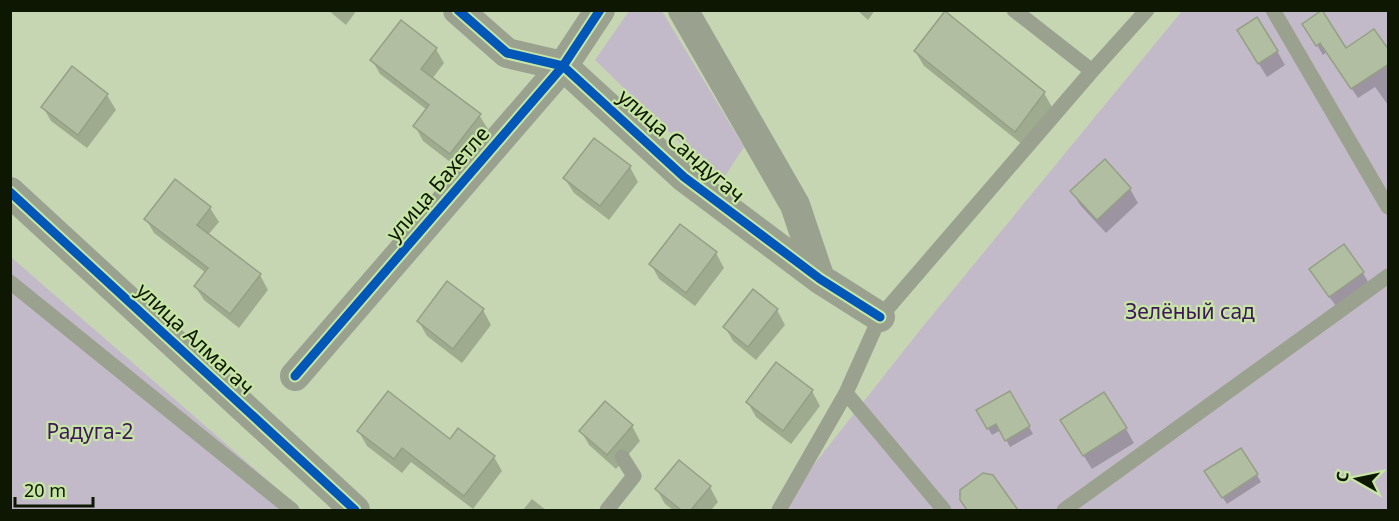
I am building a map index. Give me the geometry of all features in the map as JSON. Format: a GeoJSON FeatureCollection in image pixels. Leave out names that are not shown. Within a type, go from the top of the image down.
{"type":"FeatureCollection","features":[{"type":"Feature","properties":{"kind":"street","name":"улица Сандугач"},"geometry":{"type":"LineString","coordinates":[[458,10],[507,53],[563,66],[684,177],[820,279],[880,317]]}},
{"type":"Feature","properties":{"kind":"street","name":"улица Бахетле"},"geometry":{"type":"LineString","coordinates":[[295,376],[563,66],[600,10]]}},
{"type":"Feature","properties":{"kind":"street"},"geometry":{"type":"LineString","coordinates":[[683,10],[795,206],[820,279]]}},
{"type":"Feature","properties":{"kind":"street","name":"улица Алмагач"},"geometry":{"type":"LineString","coordinates":[[10,192],[355,510]]}},
{"type":"Feature","properties":{"kind":"lane"},"geometry":{"type":"LineString","coordinates":[[1014,10],[1092,71]]}},
{"type":"Feature","properties":{"kind":"lane"},"geometry":{"type":"LineString","coordinates":[[779,510],[846,393],[880,317],[1147,10]]}},
{"type":"Feature","properties":{"kind":"lane"},"geometry":{"type":"LineString","coordinates":[[1273,10],[1389,207]]}},
{"type":"Feature","properties":{"kind":"lane"},"geometry":{"type":"LineString","coordinates":[[1064,510],[1389,276]]}},
{"type":"Feature","properties":{"kind":"lane"},"geometry":{"type":"LineString","coordinates":[[10,282],[292,510]]}},
{"type":"Feature","properties":{"kind":"lane"},"geometry":{"type":"LineString","coordinates":[[846,393],[944,510]]}},
{"type":"Feature","properties":{"kind":"lane"},"geometry":{"type":"LineString","coordinates":[[607,510],[634,476],[622,457]]}},
{"type":"Feature","properties":{"kind":"green space"},"geometry":{"type":"Polygon","coordinates":[[[629,11],[662,11],[744,147],[721,182],[595,60],[629,11]]]}},
{"type":"Feature","properties":{"kind":"green space","name":"Зелёный сад"},"geometry":{"type":"Polygon","coordinates":[[[1182,11],[1388,11],[1388,510],[778,510],[920,330],[1182,11]]]}},
{"type":"Feature","properties":{"kind":"green space","name":"Радуга-2"},"geometry":{"type":"Polygon","coordinates":[[[11,257],[302,510],[11,510],[11,257]]]}},
{"type":"Feature","properties":{"kind":"building"},"geometry":{"type":"Polygon","coordinates":[[[1322,10],[1346,48],[1374,29],[1389,50],[1389,64],[1351,89],[1320,43],[1316,46],[1302,24],[1322,10]]]}},
{"type":"Feature","properties":{"kind":"building"},"geometry":{"type":"Polygon","coordinates":[[[945,11],[1045,92],[1015,132],[914,51],[945,11]]]}},
{"type":"Feature","properties":{"kind":"building"},"geometry":{"type":"Polygon","coordinates":[[[1257,17],[1278,51],[1258,64],[1237,30],[1257,17]]]}},
{"type":"Feature","properties":{"kind":"building"},"geometry":{"type":"Polygon","coordinates":[[[401,20],[437,48],[421,69],[481,114],[450,154],[413,126],[429,105],[370,60],[401,20]]]}},
{"type":"Feature","properties":{"kind":"building"},"geometry":{"type":"Polygon","coordinates":[[[72,66],[108,94],[78,135],[41,107],[72,66]]]}},
{"type":"Feature","properties":{"kind":"building"},"geometry":{"type":"Polygon","coordinates":[[[594,138],[631,166],[600,206],[563,178],[594,138]]]}},
{"type":"Feature","properties":{"kind":"building"},"geometry":{"type":"Polygon","coordinates":[[[1105,159],[1131,188],[1097,220],[1070,191],[1105,159]]]}},
{"type":"Feature","properties":{"kind":"building"},"geometry":{"type":"Polygon","coordinates":[[[175,179],[211,207],[197,225],[261,274],[230,314],[194,286],[208,268],[144,219],[175,179]]]}},
{"type":"Feature","properties":{"kind":"building"},"geometry":{"type":"Polygon","coordinates":[[[680,224],[717,252],[686,293],[649,264],[680,224]]]}},
{"type":"Feature","properties":{"kind":"building"},"geometry":{"type":"Polygon","coordinates":[[[1344,244],[1364,272],[1329,297],[1309,269],[1344,244]]]}},
{"type":"Feature","properties":{"kind":"building"},"geometry":{"type":"Polygon","coordinates":[[[447,281],[484,309],[453,349],[417,321],[447,281]]]}},
{"type":"Feature","properties":{"kind":"building"},"geometry":{"type":"Polygon","coordinates":[[[753,289],[778,309],[748,347],[723,327],[753,289]]]}},
{"type":"Feature","properties":{"kind":"building"},"geometry":{"type":"Polygon","coordinates":[[[776,362],[813,390],[783,431],[746,402],[776,362]]]}},
{"type":"Feature","properties":{"kind":"building"},"geometry":{"type":"Polygon","coordinates":[[[388,391],[450,439],[458,428],[495,456],[464,496],[402,448],[394,459],[357,431],[388,391]]]}},
{"type":"Feature","properties":{"kind":"building"},"geometry":{"type":"Polygon","coordinates":[[[1010,391],[1030,426],[1005,441],[996,424],[987,429],[976,410],[1010,391]]]}},
{"type":"Feature","properties":{"kind":"building"},"geometry":{"type":"Polygon","coordinates":[[[1104,392],[1127,428],[1083,456],[1060,420],[1104,392]]]}},
{"type":"Feature","properties":{"kind":"building"},"geometry":{"type":"Polygon","coordinates":[[[605,401],[633,425],[607,455],[579,431],[605,401]]]}},
{"type":"Feature","properties":{"kind":"building"},"geometry":{"type":"Polygon","coordinates":[[[1241,448],[1258,474],[1222,498],[1204,471],[1241,448]]]}},
{"type":"Feature","properties":{"kind":"building"},"geometry":{"type":"Polygon","coordinates":[[[679,460],[711,486],[691,510],[681,510],[655,489],[679,460]]]}},
{"type":"Feature","properties":{"kind":"building"},"geometry":{"type":"Polygon","coordinates":[[[983,473],[993,475],[1018,510],[967,510],[960,500],[960,490],[983,473]]]}},
{"type":"Feature","properties":{"kind":"cycle path"},"geometry":{"type":"LineString","coordinates":[[458,10],[507,53],[563,66],[684,177],[820,279],[880,317]]}},
{"type":"Feature","properties":{"kind":"cycle path"},"geometry":{"type":"LineString","coordinates":[[295,376],[563,66],[600,10]]}},
{"type":"Feature","properties":{"kind":"cycle path"},"geometry":{"type":"LineString","coordinates":[[10,192],[355,510]]}}]}
